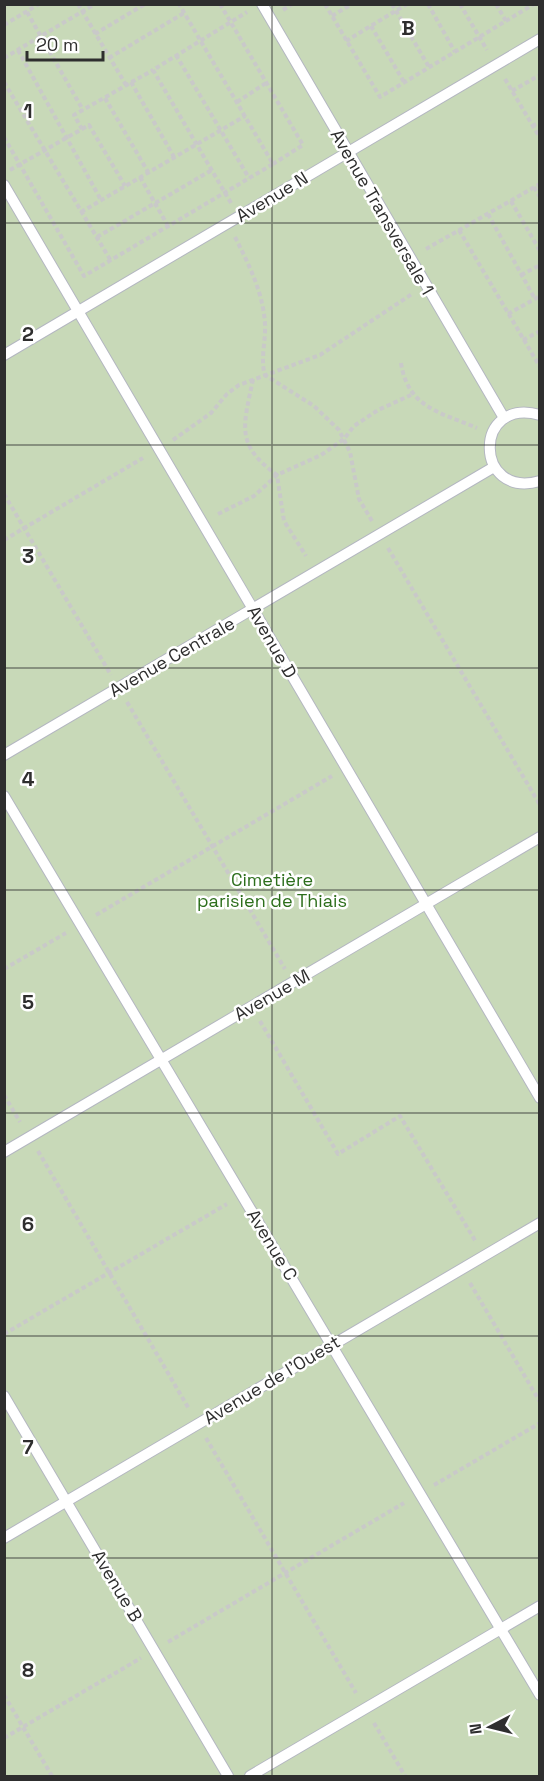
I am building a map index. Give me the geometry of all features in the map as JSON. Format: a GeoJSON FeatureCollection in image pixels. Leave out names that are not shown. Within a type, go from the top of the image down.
{"type":"FeatureCollection","features":[{"type":"Feature","properties":{"kind":"lane","name":"Avenue Transversale 1"},"geometry":{"type":"LineString","coordinates":[[262,4],[504,418]]}},
{"type":"Feature","properties":{"kind":"lane","name":"Avenue N"},"geometry":{"type":"LineString","coordinates":[[4,355],[540,39]]}},
{"type":"Feature","properties":{"kind":"lane","name":"Avenue D"},"geometry":{"type":"LineString","coordinates":[[4,186],[540,1098]]}},
{"type":"Feature","properties":{"kind":"lane"},"geometry":{"type":"LineString","coordinates":[[540,415],[527,412],[504,418],[492,434],[488,446],[494,467],[510,481],[520,484],[540,481]]}},
{"type":"Feature","properties":{"kind":"lane","name":"Avenue Centrale"},"geometry":{"type":"LineString","coordinates":[[4,755],[494,467]]}},
{"type":"Feature","properties":{"kind":"lane","name":"Avenue C"},"geometry":{"type":"LineString","coordinates":[[4,796],[540,1695]]}},
{"type":"Feature","properties":{"kind":"lane","name":"Avenue M"},"geometry":{"type":"LineString","coordinates":[[4,1152],[540,837]]}},
{"type":"Feature","properties":{"kind":"lane","name":"Avenue de l'Ouest"},"geometry":{"type":"LineString","coordinates":[[4,1538],[540,1223]]}},
{"type":"Feature","properties":{"kind":"lane","name":"Avenue B"},"geometry":{"type":"LineString","coordinates":[[4,1396],[228,1776]]}},
{"type":"Feature","properties":{"kind":"lane"},"geometry":{"type":"LineString","coordinates":[[250,1776],[540,1606]]}},
{"type":"Feature","properties":{"kind":"path"},"geometry":{"type":"LineString","coordinates":[[4,25],[39,4]]}},
{"type":"Feature","properties":{"kind":"path"},"geometry":{"type":"LineString","coordinates":[[78,4],[126,85]]}},
{"type":"Feature","properties":{"kind":"path"},"geometry":{"type":"LineString","coordinates":[[4,58],[95,4]]}},
{"type":"Feature","properties":{"kind":"path"},"geometry":{"type":"LineString","coordinates":[[95,34],[144,4]]}},
{"type":"Feature","properties":{"kind":"path"},"geometry":{"type":"LineString","coordinates":[[179,4],[273,164]]}},
{"type":"Feature","properties":{"kind":"path"},"geometry":{"type":"LineString","coordinates":[[4,137],[84,276],[273,164],[303,145],[220,4]]}},
{"type":"Feature","properties":{"kind":"path"},"geometry":{"type":"LineString","coordinates":[[325,4],[380,97],[532,5]]}},
{"type":"Feature","properties":{"kind":"path"},"geometry":{"type":"LineString","coordinates":[[332,16],[352,4]]}},
{"type":"Feature","properties":{"kind":"path"},"geometry":{"type":"LineString","coordinates":[[392,4],[429,67]]}},
{"type":"Feature","properties":{"kind":"path"},"geometry":{"type":"LineString","coordinates":[[346,40],[407,4]]}},
{"type":"Feature","properties":{"kind":"path"},"geometry":{"type":"LineString","coordinates":[[428,4],[455,52]]}},
{"type":"Feature","properties":{"kind":"path"},"geometry":{"type":"LineString","coordinates":[[496,4],[506,21]]}},
{"type":"Feature","properties":{"kind":"path"},"geometry":{"type":"LineString","coordinates":[[82,129],[74,115],[153,70],[250,10]]}},
{"type":"Feature","properties":{"kind":"path"},"geometry":{"type":"LineString","coordinates":[[27,12],[84,110]]}},
{"type":"Feature","properties":{"kind":"path"},"geometry":{"type":"LineString","coordinates":[[110,58],[184,13]]}},
{"type":"Feature","properties":{"kind":"path"},"geometry":{"type":"LineString","coordinates":[[371,26],[404,82]]}},
{"type":"Feature","properties":{"kind":"path"},"geometry":{"type":"LineString","coordinates":[[18,50],[101,200]]}},
{"type":"Feature","properties":{"kind":"path"},"geometry":{"type":"LineString","coordinates":[[176,55],[249,178]]}},
{"type":"Feature","properties":{"kind":"path"},"geometry":{"type":"LineString","coordinates":[[153,70],[239,216]]}},
{"type":"Feature","properties":{"kind":"path"},"geometry":{"type":"LineString","coordinates":[[512,91],[539,77]]}},
{"type":"Feature","properties":{"kind":"path"},"geometry":{"type":"LineString","coordinates":[[4,82],[111,261]]}},
{"type":"Feature","properties":{"kind":"path"},"geometry":{"type":"LineString","coordinates":[[131,82],[174,157]]}},
{"type":"Feature","properties":{"kind":"path"},"geometry":{"type":"LineString","coordinates":[[237,102],[266,83]]}},
{"type":"Feature","properties":{"kind":"path"},"geometry":{"type":"LineString","coordinates":[[105,98],[148,172]]}},
{"type":"Feature","properties":{"kind":"path"},"geometry":{"type":"LineString","coordinates":[[81,212],[245,116]]}},
{"type":"Feature","properties":{"kind":"path"},"geometry":{"type":"LineString","coordinates":[[532,126],[540,122]]}},
{"type":"Feature","properties":{"kind":"path"},"geometry":{"type":"LineString","coordinates":[[4,174],[89,125],[125,186]]}},
{"type":"Feature","properties":{"kind":"path"},"geometry":{"type":"LineString","coordinates":[[97,237],[212,170]]}},
{"type":"Feature","properties":{"kind":"path"},"geometry":{"type":"LineString","coordinates":[[140,177],[168,226]]}},
{"type":"Feature","properties":{"kind":"path"},"geometry":{"type":"LineString","coordinates":[[410,258],[540,184]]}},
{"type":"Feature","properties":{"kind":"path"},"geometry":{"type":"LineString","coordinates":[[534,188],[540,197]]}},
{"type":"Feature","properties":{"kind":"path"},"geometry":{"type":"LineString","coordinates":[[511,201],[540,251]]}},
{"type":"Feature","properties":{"kind":"path"},"geometry":{"type":"LineString","coordinates":[[488,214],[535,299]]}},
{"type":"Feature","properties":{"kind":"path"},"geometry":{"type":"LineString","coordinates":[[227,223],[251,268],[261,296],[265,323],[262,366],[265,375],[314,406],[339,430],[350,452],[359,499],[540,805]]}},
{"type":"Feature","properties":{"kind":"path"},"geometry":{"type":"LineString","coordinates":[[459,230],[540,367]]}},
{"type":"Feature","properties":{"kind":"path"},"geometry":{"type":"LineString","coordinates":[[522,275],[540,265]]}},
{"type":"Feature","properties":{"kind":"path"},"geometry":{"type":"LineString","coordinates":[[4,540],[159,449],[211,413],[226,394],[253,379],[320,355],[391,306],[426,286]]}},
{"type":"Feature","properties":{"kind":"path"},"geometry":{"type":"LineString","coordinates":[[508,314],[540,296]]}},
{"type":"Feature","properties":{"kind":"path"},"geometry":{"type":"LineString","coordinates":[[523,340],[540,331]]}},
{"type":"Feature","properties":{"kind":"path"},"geometry":{"type":"LineString","coordinates":[[401,363],[411,394],[421,404],[492,434]]}},
{"type":"Feature","properties":{"kind":"path"},"geometry":{"type":"LineString","coordinates":[[253,379],[244,427],[249,448],[258,461],[277,475],[284,521],[317,572]]}},
{"type":"Feature","properties":{"kind":"path"},"geometry":{"type":"LineString","coordinates":[[202,521],[254,496],[277,475],[321,455],[344,439],[354,426],[378,410],[411,394]]}},
{"type":"Feature","properties":{"kind":"path"},"geometry":{"type":"LineString","coordinates":[[4,494],[293,982]]}},
{"type":"Feature","properties":{"kind":"path"},"geometry":{"type":"LineString","coordinates":[[4,969],[346,768]]}},
{"type":"Feature","properties":{"kind":"path"},"geometry":{"type":"LineString","coordinates":[[252,1007],[338,1154],[400,1116],[484,1256]]}},
{"type":"Feature","properties":{"kind":"path"},"geometry":{"type":"LineString","coordinates":[[4,1334],[242,1195]]}},
{"type":"Feature","properties":{"kind":"path"},"geometry":{"type":"LineString","coordinates":[[462,1269],[540,1402]]}},
{"type":"Feature","properties":{"kind":"path"},"geometry":{"type":"LineString","coordinates":[[4,1738],[540,1423]]}},
{"type":"Feature","properties":{"kind":"path"},"geometry":{"type":"LineString","coordinates":[[4,1695],[52,1776]]}},
{"type":"Feature","properties":{"kind":"green space","name":"Cimetière parisien de Thiais"},"geometry":{"type":"Polygon","coordinates":[[[5,5],[539,5],[539,1776],[5,1776],[5,5]]]}}]}
